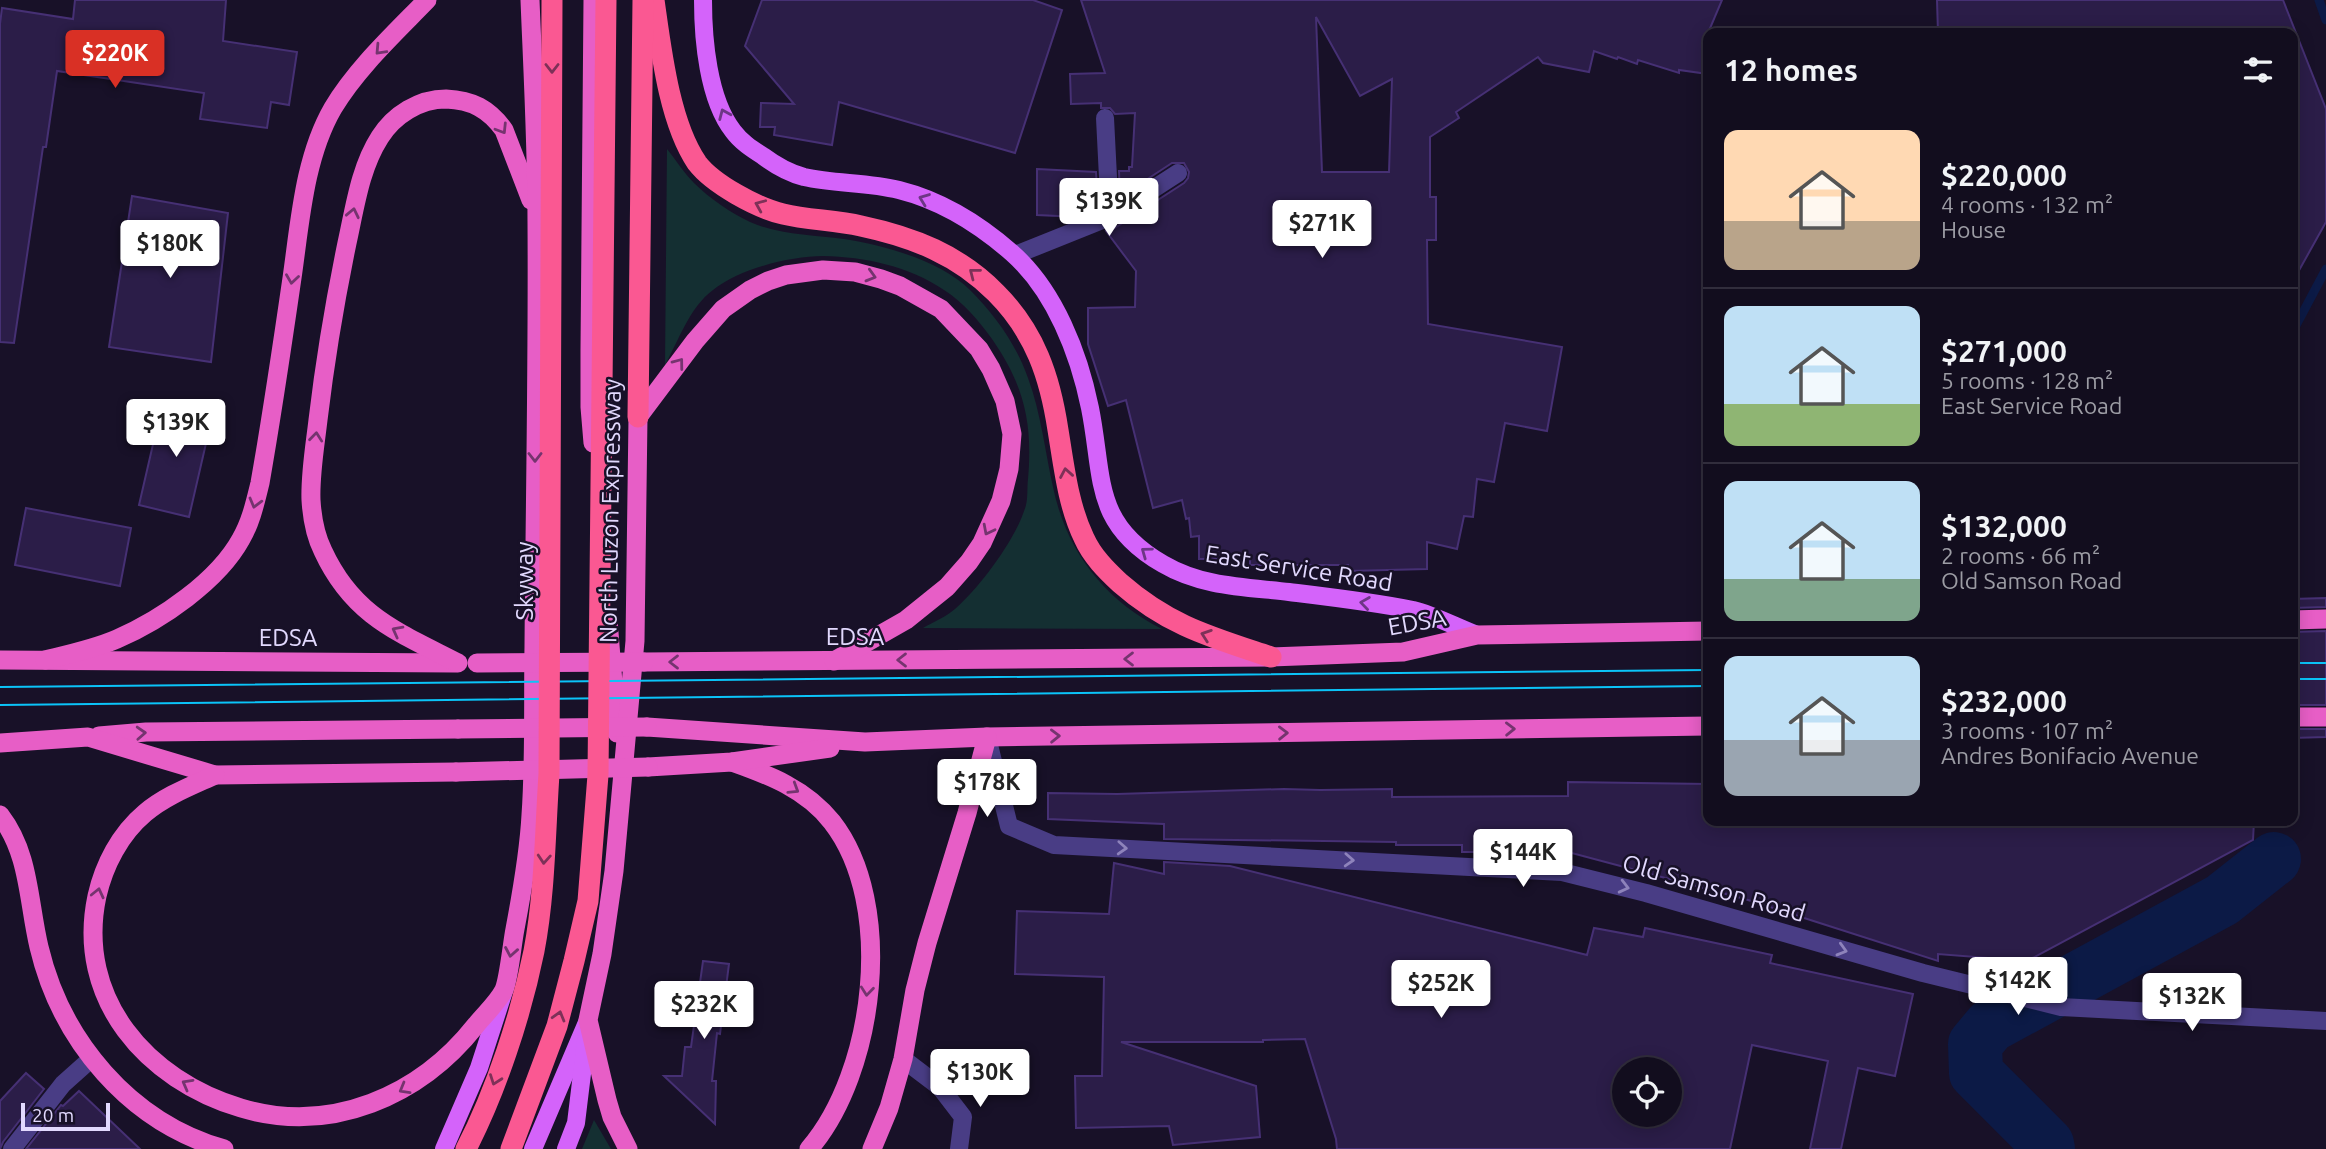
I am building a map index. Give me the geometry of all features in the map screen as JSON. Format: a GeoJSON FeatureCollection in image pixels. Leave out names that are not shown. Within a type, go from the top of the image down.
{"type":"FeatureCollection","features":[{"type":"Feature","properties":{"kind":"highway"},"geometry":{"type":"LineString","coordinates":[[46,660],[90,649],[119,638],[157,618],[209,580],[240,541],[249,522],[260,483],[300,223],[310,168],[320,139],[332,110],[353,79],[427,0]]}},
{"type":"Feature","properties":{"kind":"highway"},"geometry":{"type":"LineString","coordinates":[[215,775],[164,800],[146,813],[117,847],[104,873],[94,913],[93,947],[102,987],[112,1010],[150,1059],[172,1076],[219,1100],[261,1113],[313,1117],[356,1109],[386,1099],[426,1074],[468,1035],[504,990],[521,895],[531,818],[537,217],[530,0]]}},
{"type":"Feature","properties":{"kind":"highway","name":"Skyway"},"geometry":{"type":"LineString","coordinates":[[466,1149],[480,1122],[515,1023],[534,951],[541,895],[549,774],[552,0]]}},
{"type":"Feature","properties":{"kind":"highway"},"geometry":{"type":"LineString","coordinates":[[593,0],[590,407],[621,783]]}},
{"type":"Feature","properties":{"kind":"highway"},"geometry":{"type":"LineString","coordinates":[[511,1149],[557,1026],[589,889],[598,775],[606,0]]}},
{"type":"Feature","properties":{"kind":"highway","name":"North Luzon Expressway"},"geometry":{"type":"LineString","coordinates":[[588,1020],[602,954],[614,872],[635,641],[643,0]]}},
{"type":"Feature","properties":{"kind":"highway"},"geometry":{"type":"LineString","coordinates":[[654,0],[664,61],[680,130],[698,164],[714,180],[747,200],[781,214],[860,226],[922,243],[963,264],[983,279],[1017,316],[1031,336],[1043,363],[1077,522],[1096,558],[1135,596],[1162,615],[1192,630],[1271,657]]}},
{"type":"Feature","properties":{"kind":"highway"},"geometry":{"type":"LineString","coordinates":[[467,663],[383,624],[353,598],[322,551],[314,529],[311,498],[323,379],[339,282],[356,200],[369,156],[382,133],[410,108],[432,100],[455,100],[469,102],[489,113],[504,130],[537,217]]}},
{"type":"Feature","properties":{"kind":"highway"},"geometry":{"type":"LineString","coordinates":[[638,417],[695,341],[723,309],[750,290],[786,275],[840,270],[865,274],[900,286],[941,309],[979,349],[1001,389],[1012,434],[1007,483],[995,516],[969,562],[947,587],[906,621],[834,661]]}},
{"type":"Feature","properties":{"kind":"highway"},"geometry":{"type":"LineString","coordinates":[[2298,620],[2326,620]]}},
{"type":"Feature","properties":{"kind":"highway","name":"EDSA"},"geometry":{"type":"LineString","coordinates":[[0,660],[467,663],[1271,657],[1403,652],[1477,635],[1703,631]]}},
{"type":"Feature","properties":{"kind":"highway"},"geometry":{"type":"LineString","coordinates":[[2298,717],[2326,717]]}},
{"type":"Feature","properties":{"kind":"highway"},"geometry":{"type":"LineString","coordinates":[[88,737],[215,775],[648,767],[732,762],[865,742],[987,737],[1703,726]]}},
{"type":"Feature","properties":{"kind":"highway"},"geometry":{"type":"LineString","coordinates":[[0,743],[146,732],[647,727],[865,742]]}},
{"type":"Feature","properties":{"kind":"highway"},"geometry":{"type":"LineString","coordinates":[[872,1149],[889,1108],[903,1059],[915,990],[927,943],[987,737]]}},
{"type":"Feature","properties":{"kind":"highway"},"geometry":{"type":"LineString","coordinates":[[732,762],[796,789],[816,805],[831,820],[843,838],[861,884],[870,943],[862,1032],[846,1087],[837,1107],[809,1149]]}},
{"type":"Feature","properties":{"kind":"highway"},"geometry":{"type":"LineString","coordinates":[[0,815],[13,836],[27,874],[39,946],[54,995],[72,1031],[91,1059],[121,1090],[169,1126],[198,1141],[223,1149]]}},
{"type":"Feature","properties":{"kind":"highway"},"geometry":{"type":"LineString","coordinates":[[588,1020],[612,1117],[628,1149]]}},
{"type":"Feature","properties":{"kind":"main road","name":"East Service Road"},"geometry":{"type":"LineString","coordinates":[[703,0],[703,32],[709,72],[731,130],[743,142],[786,170],[804,177],[869,184],[901,191],[929,200],[975,222],[1015,255],[1043,290],[1072,345],[1089,405],[1101,486],[1109,512],[1124,534],[1141,550],[1164,565],[1213,584],[1290,592],[1416,611],[1477,635]]}},
{"type":"Feature","properties":{"kind":"main road"},"geometry":{"type":"LineString","coordinates":[[444,1149],[479,1068],[504,990]]}},
{"type":"Feature","properties":{"kind":"main road"},"geometry":{"type":"LineString","coordinates":[[533,1149],[588,1020]]}},
{"type":"Feature","properties":{"kind":"main road"},"geometry":{"type":"LineString","coordinates":[[566,1149],[576,1123],[588,1020]]}},
{"type":"Feature","properties":{"kind":"street"},"geometry":{"type":"LineString","coordinates":[[1105,118],[1111,217]]}},
{"type":"Feature","properties":{"kind":"street"},"geometry":{"type":"LineString","coordinates":[[1015,255],[1111,217],[1178,173]]}},
{"type":"Feature","properties":{"kind":"street","name":"Old Samson Road"},"geometry":{"type":"LineString","coordinates":[[987,737],[1009,826],[1054,845],[1562,872],[1646,893],[1983,989],[2061,1007],[2326,1021]]}},
{"type":"Feature","properties":{"kind":"street"},"geometry":{"type":"LineString","coordinates":[[12,1149],[63,1084],[91,1059]]}},
{"type":"Feature","properties":{"kind":"street"},"geometry":{"type":"LineString","coordinates":[[903,1059],[940,1087],[963,1117],[959,1149]]}},
{"type":"Feature","properties":{"kind":"green space"},"geometry":{"type":"Polygon","coordinates":[[[667,149],[700,189],[720,205],[750,222],[784,232],[844,239],[894,250],[944,271],[970,290],[1004,331],[1023,365],[1036,405],[1059,510],[1078,552],[1105,588],[1141,617],[1162,629],[923,628],[951,612],[965,600],[1006,547],[1026,505],[1029,440],[1024,405],[1012,372],[982,325],[944,290],[916,275],[886,264],[823,256],[796,258],[765,265],[737,276],[713,290],[697,306],[665,365],[667,149]]]}},
{"type":"Feature","properties":{"kind":"green space"},"geometry":{"type":"Polygon","coordinates":[[[594,1120],[611,1149],[582,1149],[594,1120]]]}},
{"type":"Feature","properties":{"kind":"building"},"geometry":{"type":"Polygon","coordinates":[[[75,0],[226,0],[223,41],[297,52],[289,105],[271,102],[267,128],[200,119],[204,93],[57,71],[14,343],[0,342],[2,8],[73,19],[75,0]]]}},
{"type":"Feature","properties":{"kind":"building"},"geometry":{"type":"Polygon","coordinates":[[[762,0],[1033,0],[1062,10],[1015,153],[839,102],[832,145],[774,135],[775,127],[760,127],[761,103],[794,104],[745,46],[762,0]]]}},
{"type":"Feature","properties":{"kind":"building"},"geometry":{"type":"Polygon","coordinates":[[[1081,0],[1722,0],[1710,28],[1703,28],[1703,73],[1679,70],[1679,73],[1638,60],[1637,64],[1594,51],[1589,72],[1543,63],[1538,57],[1456,112],[1459,118],[1430,137],[1430,197],[1436,197],[1436,240],[1427,240],[1428,324],[1562,347],[1547,431],[1505,423],[1494,482],[1477,479],[1473,517],[1464,516],[1457,549],[1427,542],[1427,569],[1348,571],[1348,565],[1250,565],[1250,558],[1199,559],[1199,536],[1191,537],[1189,518],[1186,519],[1182,500],[1153,508],[1126,400],[1108,406],[1088,344],[1088,308],[1135,307],[1136,271],[1106,231],[1184,183],[1189,172],[1184,163],[1172,163],[1120,197],[1119,171],[1129,171],[1129,167],[1132,167],[1135,113],[1115,114],[1110,108],[1101,108],[1101,103],[1071,104],[1070,74],[1105,73],[1081,0]],[[1316,17],[1322,172],[1389,172],[1392,79],[1360,96],[1316,17]]]}},
{"type":"Feature","properties":{"kind":"building"},"geometry":{"type":"Polygon","coordinates":[[[1937,0],[2283,0],[2294,28],[1938,28],[1937,0]]]}},
{"type":"Feature","properties":{"kind":"building"},"geometry":{"type":"Polygon","coordinates":[[[2298,38],[2326,109],[2326,222],[2298,272],[2298,38]]]}},
{"type":"Feature","properties":{"kind":"building"},"geometry":{"type":"Polygon","coordinates":[[[1037,169],[1096,172],[1098,209],[1080,217],[1037,215],[1037,169]]]}},
{"type":"Feature","properties":{"kind":"building"},"geometry":{"type":"Polygon","coordinates":[[[132,196],[228,213],[211,362],[109,347],[132,196]]]}},
{"type":"Feature","properties":{"kind":"building"},"geometry":{"type":"Polygon","coordinates":[[[163,401],[213,413],[189,517],[139,505],[163,401]]]}},
{"type":"Feature","properties":{"kind":"building"},"geometry":{"type":"Polygon","coordinates":[[[26,508],[131,528],[120,586],[15,565],[26,508]]]}},
{"type":"Feature","properties":{"kind":"building"},"geometry":{"type":"Polygon","coordinates":[[[2326,598],[2326,607],[2298,608],[2298,599],[2326,598]]]}},
{"type":"Feature","properties":{"kind":"building"},"geometry":{"type":"Polygon","coordinates":[[[2326,631],[2326,705],[2298,705],[2298,632],[2326,631]]]}},
{"type":"Feature","properties":{"kind":"building"},"geometry":{"type":"Polygon","coordinates":[[[2298,729],[2326,729],[2326,737],[2298,738],[2298,729]]]}},
{"type":"Feature","properties":{"kind":"building"},"geometry":{"type":"Polygon","coordinates":[[[1568,782],[1703,784],[1703,826],[2254,826],[2253,840],[2027,961],[1938,954],[1938,961],[1748,900],[1568,852],[1462,852],[1462,845],[1396,845],[1396,842],[1164,839],[1164,824],[1048,819],[1048,793],[1392,789],[1392,797],[1568,796],[1568,782]]]}},
{"type":"Feature","properties":{"kind":"building"},"geometry":{"type":"Polygon","coordinates":[[[1164,862],[1230,866],[1587,955],[1594,928],[1643,937],[1645,928],[1772,955],[1770,963],[1913,994],[1895,1076],[1858,1068],[1841,1149],[1810,1149],[1828,1061],[1752,1045],[1730,1149],[1337,1149],[1305,1039],[1263,1042],[1121,1042],[1256,1086],[1260,1137],[1173,1145],[1169,1126],[1076,1128],[1075,1076],[1102,1076],[1104,977],[1015,974],[1017,911],[1109,914],[1114,863],[1164,874],[1164,862]]]}},
{"type":"Feature","properties":{"kind":"building"},"geometry":{"type":"Polygon","coordinates":[[[703,961],[729,964],[712,1081],[716,1081],[715,1124],[664,1076],[682,1076],[685,1047],[691,1047],[703,961]]]}},
{"type":"Feature","properties":{"kind":"building"},"geometry":{"type":"Polygon","coordinates":[[[26,1073],[44,1089],[0,1149],[0,1101],[26,1073]]]}},
{"type":"Feature","properties":{"kind":"building"},"geometry":{"type":"Polygon","coordinates":[[[79,1091],[140,1149],[26,1149],[61,1105],[79,1091]]]}},
{"type":"Feature","properties":{"kind":"waterway"},"geometry":{"type":"LineString","coordinates":[[2319,0],[2326,20]]}},
{"type":"Feature","properties":{"kind":"waterway"},"geometry":{"type":"LineString","coordinates":[[2298,322],[2326,269]]}},
{"type":"Feature","properties":{"kind":"waterway"},"geometry":{"type":"LineString","coordinates":[[2048,1149],[2047,1144],[1976,1073],[1975,1044],[1990,1026],[2222,900],[2274,859]]}},
{"type":"Feature","properties":{"kind":"tram line"},"geometry":{"type":"LineString","coordinates":[[2298,663],[2326,663]]}},
{"type":"Feature","properties":{"kind":"tram line"},"geometry":{"type":"LineString","coordinates":[[0,687],[1703,670]]}},
{"type":"Feature","properties":{"kind":"tram line"},"geometry":{"type":"LineString","coordinates":[[2298,679],[2326,679]]}},
{"type":"Feature","properties":{"kind":"tram line"},"geometry":{"type":"LineString","coordinates":[[0,705],[1703,686]]}}]}
